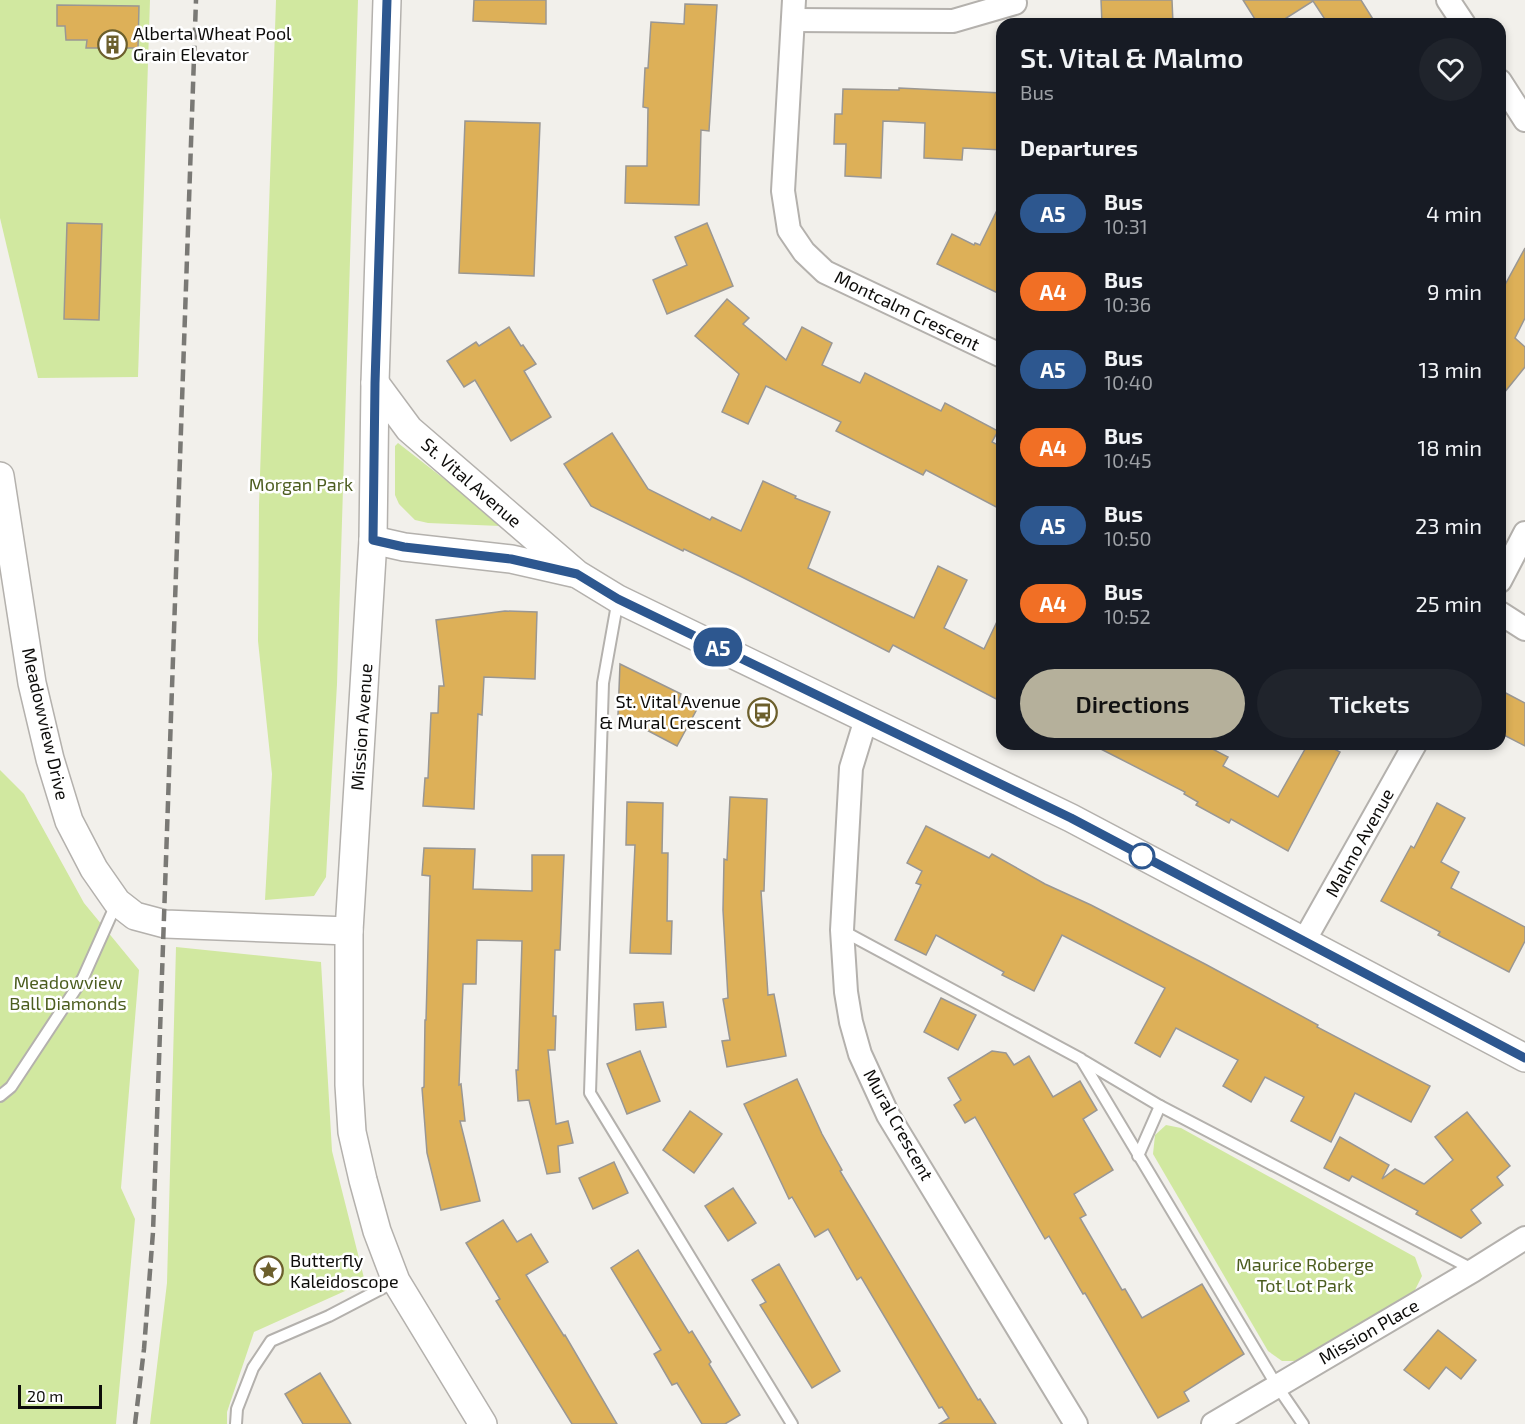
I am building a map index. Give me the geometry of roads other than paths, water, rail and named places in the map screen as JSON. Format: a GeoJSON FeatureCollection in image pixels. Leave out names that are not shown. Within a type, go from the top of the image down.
{"type":"FeatureCollection","features":[{"type":"Feature","properties":{"kind":"street","name":"Mission Avenue"},"geometry":{"type":"LineString","coordinates":[[387,0],[375,383],[373,540],[349,931],[349,1085],[352,1132],[377,1231],[396,1281],[483,1424]]}},
{"type":"Feature","properties":{"kind":"street"},"geometry":{"type":"LineString","coordinates":[[1448,0],[1460,18]]}},
{"type":"Feature","properties":{"kind":"street","name":"Montcalm Crescent"},"geometry":{"type":"LineString","coordinates":[[996,353],[825,272],[804,252],[789,230],[783,191],[794,10],[953,21],[1015,3]]}},
{"type":"Feature","properties":{"kind":"street"},"geometry":{"type":"LineString","coordinates":[[1506,90],[1525,120]]}},
{"type":"Feature","properties":{"kind":"street","name":"St. Vital Avenue"},"geometry":{"type":"LineString","coordinates":[[375,383],[409,429],[577,574],[618,599],[1071,818],[1525,1058]]}},
{"type":"Feature","properties":{"kind":"street","name":"Meadowview Drive"},"geometry":{"type":"LineString","coordinates":[[0,476],[32,682],[50,759],[69,820],[94,870],[117,902],[135,915],[165,924],[349,931]]}},
{"type":"Feature","properties":{"kind":"street"},"geometry":{"type":"LineString","coordinates":[[1506,569],[1525,532]]}},
{"type":"Feature","properties":{"kind":"street","name":"St. Vital Avenue"},"geometry":{"type":"LineString","coordinates":[[373,540],[404,547],[511,559],[577,574]]}},
{"type":"Feature","properties":{"kind":"street"},"geometry":{"type":"LineString","coordinates":[[1506,617],[1525,629]]}},
{"type":"Feature","properties":{"kind":"street","name":"Mural Crescent"},"geometry":{"type":"LineString","coordinates":[[866,719],[851,768],[842,930],[843,961],[851,1022],[860,1054],[888,1115],[1077,1424]]}},
{"type":"Feature","properties":{"kind":"street","name":"Malmo Avenue"},"geometry":{"type":"LineString","coordinates":[[1304,941],[1411,750]]}},
{"type":"Feature","properties":{"kind":"street","name":"Mission Place"},"geometry":{"type":"LineString","coordinates":[[1213,1424],[1525,1238]]}},
{"type":"Feature","properties":{"kind":"lane"},"geometry":{"type":"LineString","coordinates":[[618,599],[603,683],[590,1093],[792,1424]]}},
{"type":"Feature","properties":{"kind":"lane"},"geometry":{"type":"LineString","coordinates":[[0,1096],[11,1087],[83,978],[117,902]]}},
{"type":"Feature","properties":{"kind":"lane"},"geometry":{"type":"LineString","coordinates":[[842,930],[1081,1059],[1160,1106],[1474,1270]]}},
{"type":"Feature","properties":{"kind":"lane"},"geometry":{"type":"LineString","coordinates":[[1081,1059],[1277,1386],[1303,1424]]}},
{"type":"Feature","properties":{"kind":"lane"},"geometry":{"type":"LineString","coordinates":[[1138,1156],[1160,1106]]}},
{"type":"Feature","properties":{"kind":"lane"},"geometry":{"type":"LineString","coordinates":[[236,1424],[237,1409],[253,1368],[271,1341],[329,1316],[396,1281]]}},
{"type":"Feature","properties":{"kind":"railway"},"geometry":{"type":"LineString","coordinates":[[135,1424],[144,1349],[153,1232],[196,0]]}},
{"type":"Feature","properties":{"kind":"place","name":"Alberta Wheat Pool Grain Elevator"},"geometry":{"type":"Point","coordinates":[112,44]}},
{"type":"Feature","properties":{"kind":"place","name":"St. Vital Avenue & Mural Crescent"},"geometry":{"type":"Point","coordinates":[762,712]}},
{"type":"Feature","properties":{"kind":"place","name":"Butterfly Kaleidoscope"},"geometry":{"type":"Point","coordinates":[269,1271]}},
{"type":"Feature","properties":{"kind":"park label","name":"Morgan Park"},"geometry":{"type":"Point","coordinates":[301,485]}},
{"type":"Feature","properties":{"kind":"park label","name":"Meadowview Ball Diamonds"},"geometry":{"type":"Point","coordinates":[68,993]}},
{"type":"Feature","properties":{"kind":"park label","name":"Maurice Roberge Tot Lot Park"},"geometry":{"type":"Point","coordinates":[1305,1275]}}]}
